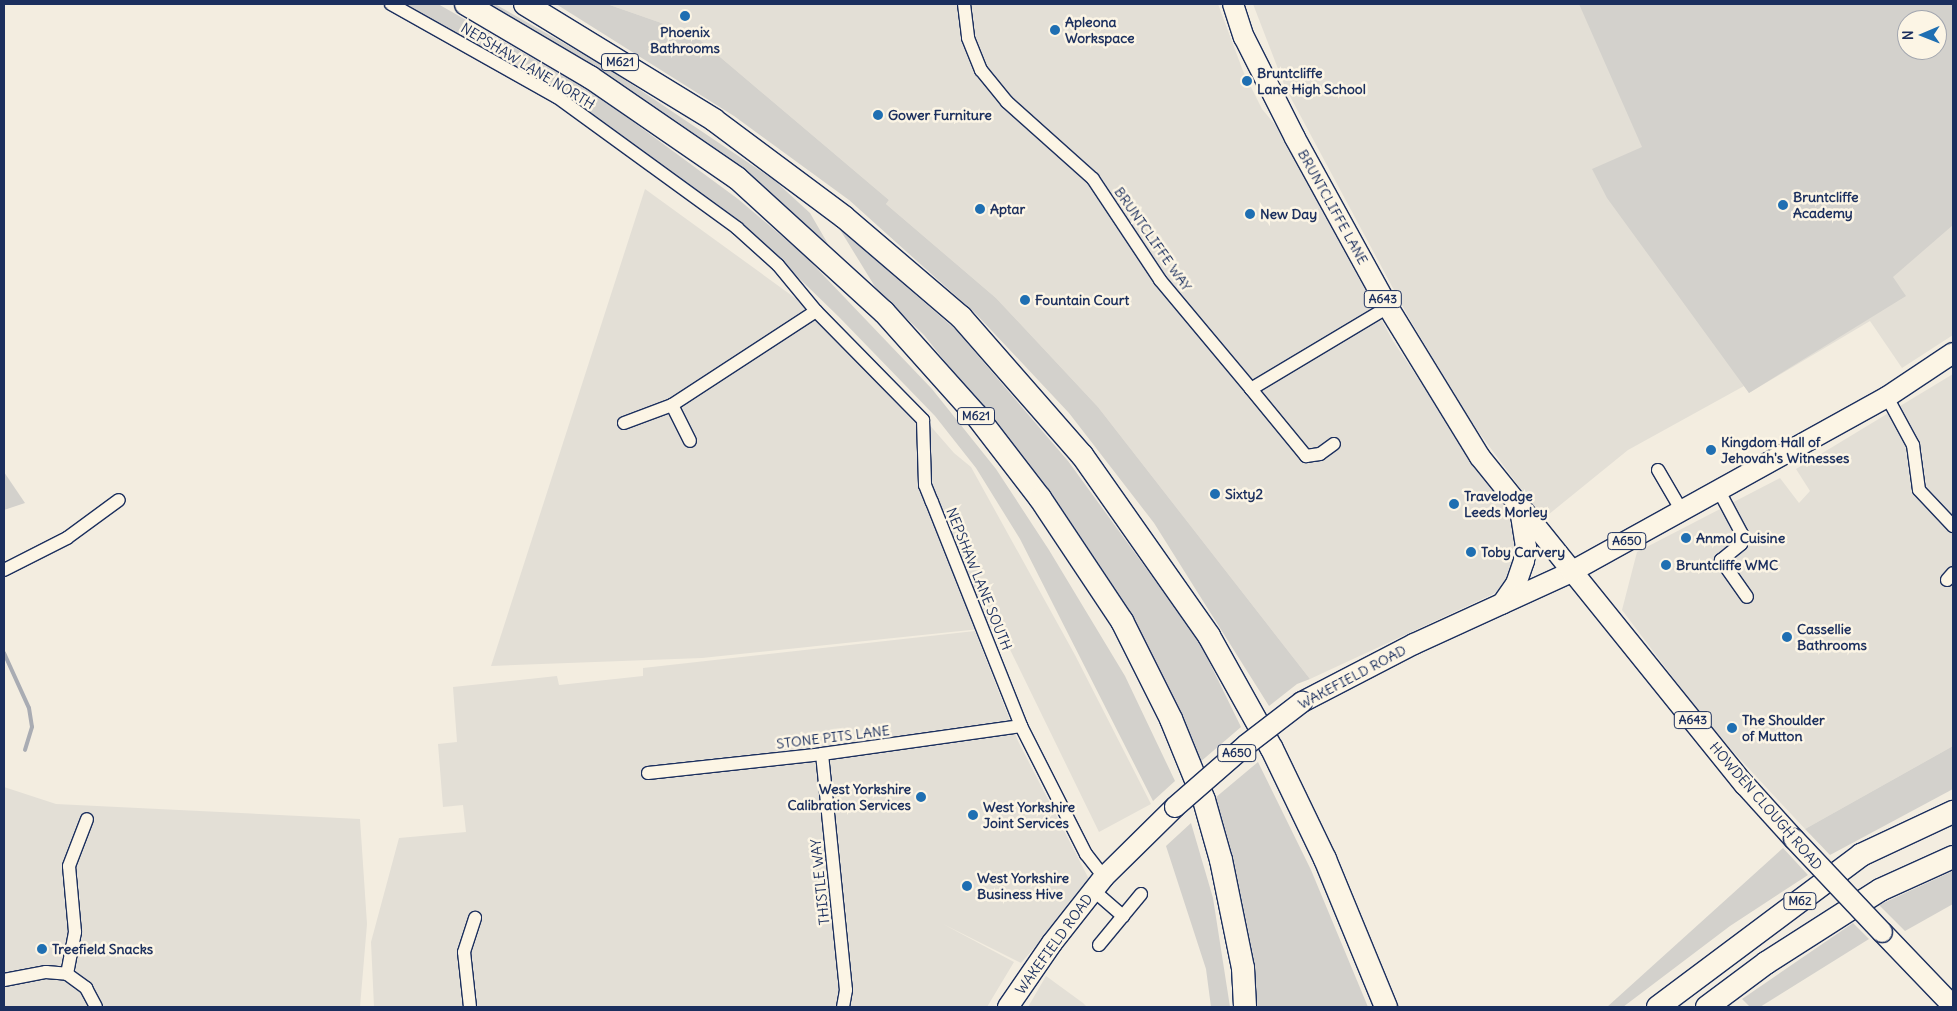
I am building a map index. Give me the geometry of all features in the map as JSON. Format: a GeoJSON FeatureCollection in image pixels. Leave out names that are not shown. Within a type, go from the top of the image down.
{"type":"FeatureCollection","features":[{"type":"Feature","properties":{"kind":"highway","name":"M621"},"geometry":{"type":"LineString","coordinates":[[466,4],[590,77],[737,178],[884,312],[976,415],[1040,498],[1122,621],[1171,719],[1204,800],[1221,860],[1243,968],[1245,1007]]}},
{"type":"Feature","properties":{"kind":"highway","name":"M621"},"geometry":{"type":"LineString","coordinates":[[525,4],[714,120],[844,217],[961,317],[1082,455],[1209,636],[1272,749],[1325,859],[1386,1007]]}},
{"type":"Feature","properties":{"kind":"highway","name":"M62"},"geometry":{"type":"LineString","coordinates":[[1658,1007],[1861,855],[1953,812]]}},
{"type":"Feature","properties":{"kind":"highway","name":"M62"},"geometry":{"type":"LineString","coordinates":[[1707,1007],[1766,963],[1880,890],[1953,857]]}},
{"type":"Feature","properties":{"kind":"main road","name":"BRUNTCLIFFE LANE"},"geometry":{"type":"LineString","coordinates":[[1233,4],[1244,37],[1286,120],[1388,307],[1480,457],[1571,572]]}},
{"type":"Feature","properties":{"kind":"main road","name":"A650"},"geometry":{"type":"LineString","coordinates":[[1571,572],[1887,397],[1953,352]]}},
{"type":"Feature","properties":{"kind":"main road"},"geometry":{"type":"LineString","coordinates":[[1502,604],[1516,584],[1524,561],[1526,547],[1519,506]]}},
{"type":"Feature","properties":{"kind":"main road","name":"WAKEFIELD ROAD"},"geometry":{"type":"LineString","coordinates":[[1008,1007],[1099,883],[1210,774],[1302,702],[1414,644],[1571,572]]}},
{"type":"Feature","properties":{"kind":"main road","name":"HOWDEN CLOUGH ROAD"},"geometry":{"type":"LineString","coordinates":[[1571,572],[1745,785],[1953,1006]]}},
{"type":"Feature","properties":{"kind":"street","name":"NEPSHAW LANE NORTH"},"geometry":{"type":"LineString","coordinates":[[391,4],[557,97],[694,196]]}},
{"type":"Feature","properties":{"kind":"street","name":"BRUNTCLIFFE WAY"},"geometry":{"type":"LineString","coordinates":[[964,4],[968,38],[981,70],[1007,102],[1093,179],[1160,280],[1306,456],[1320,454],[1334,444]]}},
{"type":"Feature","properties":{"kind":"street","name":"NEPSHAW LANE SOUTH"},"geometry":{"type":"LineString","coordinates":[[694,196],[778,265],[816,311],[923,420],[925,485],[1021,726],[1099,883],[1123,916]]}},
{"type":"Feature","properties":{"kind":"street"},"geometry":{"type":"LineString","coordinates":[[1251,389],[1388,307]]}},
{"type":"Feature","properties":{"kind":"street"},"geometry":{"type":"LineString","coordinates":[[624,423],[672,404],[816,311]]}},
{"type":"Feature","properties":{"kind":"street"},"geometry":{"type":"LineString","coordinates":[[1887,397],[1913,445],[1919,490],[1953,526]]}},
{"type":"Feature","properties":{"kind":"street"},"geometry":{"type":"LineString","coordinates":[[672,404],[690,442]]}},
{"type":"Feature","properties":{"kind":"street"},"geometry":{"type":"LineString","coordinates":[[1658,470],[1682,511]]}},
{"type":"Feature","properties":{"kind":"street"},"geometry":{"type":"LineString","coordinates":[[1719,491],[1742,534],[1741,544],[1721,560],[1747,597]]}},
{"type":"Feature","properties":{"kind":"street"},"geometry":{"type":"LineString","coordinates":[[4,570],[67,538],[119,500]]}},
{"type":"Feature","properties":{"kind":"street","name":"STONE PITS LANE"},"geometry":{"type":"LineString","coordinates":[[648,773],[822,754],[1021,726]]}},
{"type":"Feature","properties":{"kind":"street","name":"THISTLE WAY"},"geometry":{"type":"LineString","coordinates":[[822,754],[846,990],[843,1007]]}},
{"type":"Feature","properties":{"kind":"street"},"geometry":{"type":"LineString","coordinates":[[67,974],[75,932],[69,866],[87,819]]}},
{"type":"Feature","properties":{"kind":"street"},"geometry":{"type":"LineString","coordinates":[[1099,945],[1141,894]]}},
{"type":"Feature","properties":{"kind":"street"},"geometry":{"type":"LineString","coordinates":[[470,1007],[464,952],[475,918]]}},
{"type":"Feature","properties":{"kind":"street"},"geometry":{"type":"LineString","coordinates":[[4,980],[46,972],[67,974],[86,988],[96,1007]]}},
{"type":"Feature","properties":{"kind":"shaded area"},"geometry":{"type":"Polygon","coordinates":[[[403,4],[438,4],[594,93],[738,199],[804,255],[932,389],[996,469],[1049,550],[1125,676],[1175,781],[1153,801],[1020,539],[976,468],[935,416],[839,317],[742,223],[649,156],[583,109],[403,4]]]}},
{"type":"Feature","properties":{"kind":"shaded area"},"geometry":{"type":"Polygon","coordinates":[[[487,4],[495,4],[606,67],[774,180],[810,213],[828,244],[740,168],[655,108],[586,61],[487,4]]]}},
{"type":"Feature","properties":{"kind":"shaded area"},"geometry":{"type":"Polygon","coordinates":[[[556,4],[607,4],[693,34],[889,200],[886,204],[996,298],[1098,407],[1310,679],[1297,684],[1269,706],[1154,523],[1069,413],[976,314],[849,200],[734,116],[556,4]]]}},
{"type":"Feature","properties":{"kind":"shaded area"},"geometry":{"type":"Polygon","coordinates":[[[607,4],[1218,4],[1243,71],[1262,109],[1277,127],[1393,341],[1507,511],[1518,536],[1515,569],[1500,590],[1491,595],[1310,679],[1098,407],[996,298],[886,204],[889,200],[693,34],[607,4]]]}},
{"type":"Feature","properties":{"kind":"shaded area","name":"Bruntcliffe Academy"},"geometry":{"type":"Polygon","coordinates":[[[1253,4],[1953,4],[1953,335],[1902,368],[1870,321],[1749,393],[1744,386],[1628,450],[1543,519],[1469,419],[1409,318],[1285,87],[1253,4]]]}},
{"type":"Feature","properties":{"kind":"shaded area"},"geometry":{"type":"Polygon","coordinates":[[[1579,4],[1953,4],[1953,225],[1893,277],[1906,296],[1749,393],[1607,198],[1592,169],[1642,147],[1579,4]]]}},
{"type":"Feature","properties":{"kind":"shaded area"},"geometry":{"type":"Polygon","coordinates":[[[645,189],[860,345],[954,453],[971,467],[1075,655],[1151,804],[1099,832],[999,627],[702,658],[491,666],[645,189]]]}},
{"type":"Feature","properties":{"kind":"shaded area"},"geometry":{"type":"Polygon","coordinates":[[[839,228],[956,330],[1068,461],[1199,641],[1241,727],[1199,763],[1001,432],[924,335],[877,290],[839,228]]]}},
{"type":"Feature","properties":{"kind":"shaded area"},"geometry":{"type":"Polygon","coordinates":[[[1953,374],[1953,746],[1805,829],[1711,728],[1622,610],[1637,552],[1780,478],[1799,503],[1810,491],[1796,469],[1953,374]]]}},
{"type":"Feature","properties":{"kind":"shaded area"},"geometry":{"type":"Polygon","coordinates":[[[4,472],[25,503],[4,510],[4,472]]]}},
{"type":"Feature","properties":{"kind":"shaded area"},"geometry":{"type":"Polygon","coordinates":[[[975,631],[1018,741],[1091,883],[1021,963],[943,924],[1014,962],[987,1007],[374,1007],[371,942],[399,838],[466,832],[463,805],[443,807],[438,744],[457,742],[453,687],[557,676],[559,685],[643,676],[643,668],[975,631]]]}},
{"type":"Feature","properties":{"kind":"shaded area"},"geometry":{"type":"Polygon","coordinates":[[[1953,746],[1953,789],[1830,855],[1805,829],[1953,746]]]}},
{"type":"Feature","properties":{"kind":"shaded area"},"geometry":{"type":"Polygon","coordinates":[[[1258,762],[1311,870],[1368,1007],[1257,1007],[1247,927],[1228,839],[1215,798],[1258,762]]]}},
{"type":"Feature","properties":{"kind":"shaded area"},"geometry":{"type":"Polygon","coordinates":[[[4,787],[56,804],[360,819],[367,924],[360,1007],[4,1007],[4,787]]]}},
{"type":"Feature","properties":{"kind":"shaded area"},"geometry":{"type":"Polygon","coordinates":[[[1191,823],[1213,898],[1230,1007],[1211,1007],[1206,969],[1166,846],[1191,823]]]}},
{"type":"Feature","properties":{"kind":"shaded area"},"geometry":{"type":"Polygon","coordinates":[[[1783,848],[1808,875],[1730,926],[1623,1007],[1607,1007],[1783,848]]]}},
{"type":"Feature","properties":{"kind":"shaded area"},"geometry":{"type":"Polygon","coordinates":[[[1953,871],[1953,904],[1905,931],[1879,905],[1953,871]]]}},
{"type":"Feature","properties":{"kind":"shaded area"},"geometry":{"type":"Polygon","coordinates":[[[1853,923],[1869,939],[1760,1007],[1750,1007],[1742,999],[1853,923]]]}},
{"type":"Feature","properties":{"kind":"shaded area"},"geometry":{"type":"Polygon","coordinates":[[[1046,976],[1083,1003],[1087,1007],[1028,1007],[1046,976]]]}},
{"type":"Feature","properties":{"kind":"waterway"},"geometry":{"type":"LineString","coordinates":[[4,653],[29,708],[32,727],[25,750]]}},
{"type":"Feature","properties":{"kind":"place","name":"Phoenix Bathrooms"},"geometry":{"type":"Point","coordinates":[685,16]}},
{"type":"Feature","properties":{"kind":"place","name":"Apleona Workspace"},"geometry":{"type":"Point","coordinates":[1055,30]}},
{"type":"Feature","properties":{"kind":"place","name":"Bruntcliffe Lane High School"},"geometry":{"type":"Point","coordinates":[1247,81]}},
{"type":"Feature","properties":{"kind":"place","name":"Gower Furniture"},"geometry":{"type":"Point","coordinates":[878,115]}},
{"type":"Feature","properties":{"kind":"place","name":"Bruntcliffe Academy"},"geometry":{"type":"Point","coordinates":[1783,205]}},
{"type":"Feature","properties":{"kind":"place","name":"Aptar"},"geometry":{"type":"Point","coordinates":[980,209]}},
{"type":"Feature","properties":{"kind":"place","name":"New Day"},"geometry":{"type":"Point","coordinates":[1250,214]}},
{"type":"Feature","properties":{"kind":"place","name":"Fountain Court"},"geometry":{"type":"Point","coordinates":[1025,300]}},
{"type":"Feature","properties":{"kind":"place","name":"Kingdom Hall of Jehovah's Witnesses"},"geometry":{"type":"Point","coordinates":[1711,450]}},
{"type":"Feature","properties":{"kind":"place","name":"Sixty2"},"geometry":{"type":"Point","coordinates":[1215,494]}},
{"type":"Feature","properties":{"kind":"place","name":"Travelodge Leeds Morley"},"geometry":{"type":"Point","coordinates":[1454,504]}},
{"type":"Feature","properties":{"kind":"place","name":"Anmol Cuisine"},"geometry":{"type":"Point","coordinates":[1686,538]}},
{"type":"Feature","properties":{"kind":"place","name":"Toby Carvery"},"geometry":{"type":"Point","coordinates":[1471,552]}},
{"type":"Feature","properties":{"kind":"place","name":"Bruntcliffe WMC"},"geometry":{"type":"Point","coordinates":[1666,565]}},
{"type":"Feature","properties":{"kind":"place","name":"Cassellie Bathrooms"},"geometry":{"type":"Point","coordinates":[1787,637]}},
{"type":"Feature","properties":{"kind":"place","name":"The Shoulder of Mutton"},"geometry":{"type":"Point","coordinates":[1732,728]}},
{"type":"Feature","properties":{"kind":"place","name":"West Yorkshire Calibration Services"},"geometry":{"type":"Point","coordinates":[921,797]}},
{"type":"Feature","properties":{"kind":"place","name":"West Yorkshire Joint Services"},"geometry":{"type":"Point","coordinates":[973,815]}},
{"type":"Feature","properties":{"kind":"place","name":"West Yorkshire Business Hive"},"geometry":{"type":"Point","coordinates":[967,886]}},
{"type":"Feature","properties":{"kind":"place","name":"Treefield Snacks"},"geometry":{"type":"Point","coordinates":[42,949]}}]}
